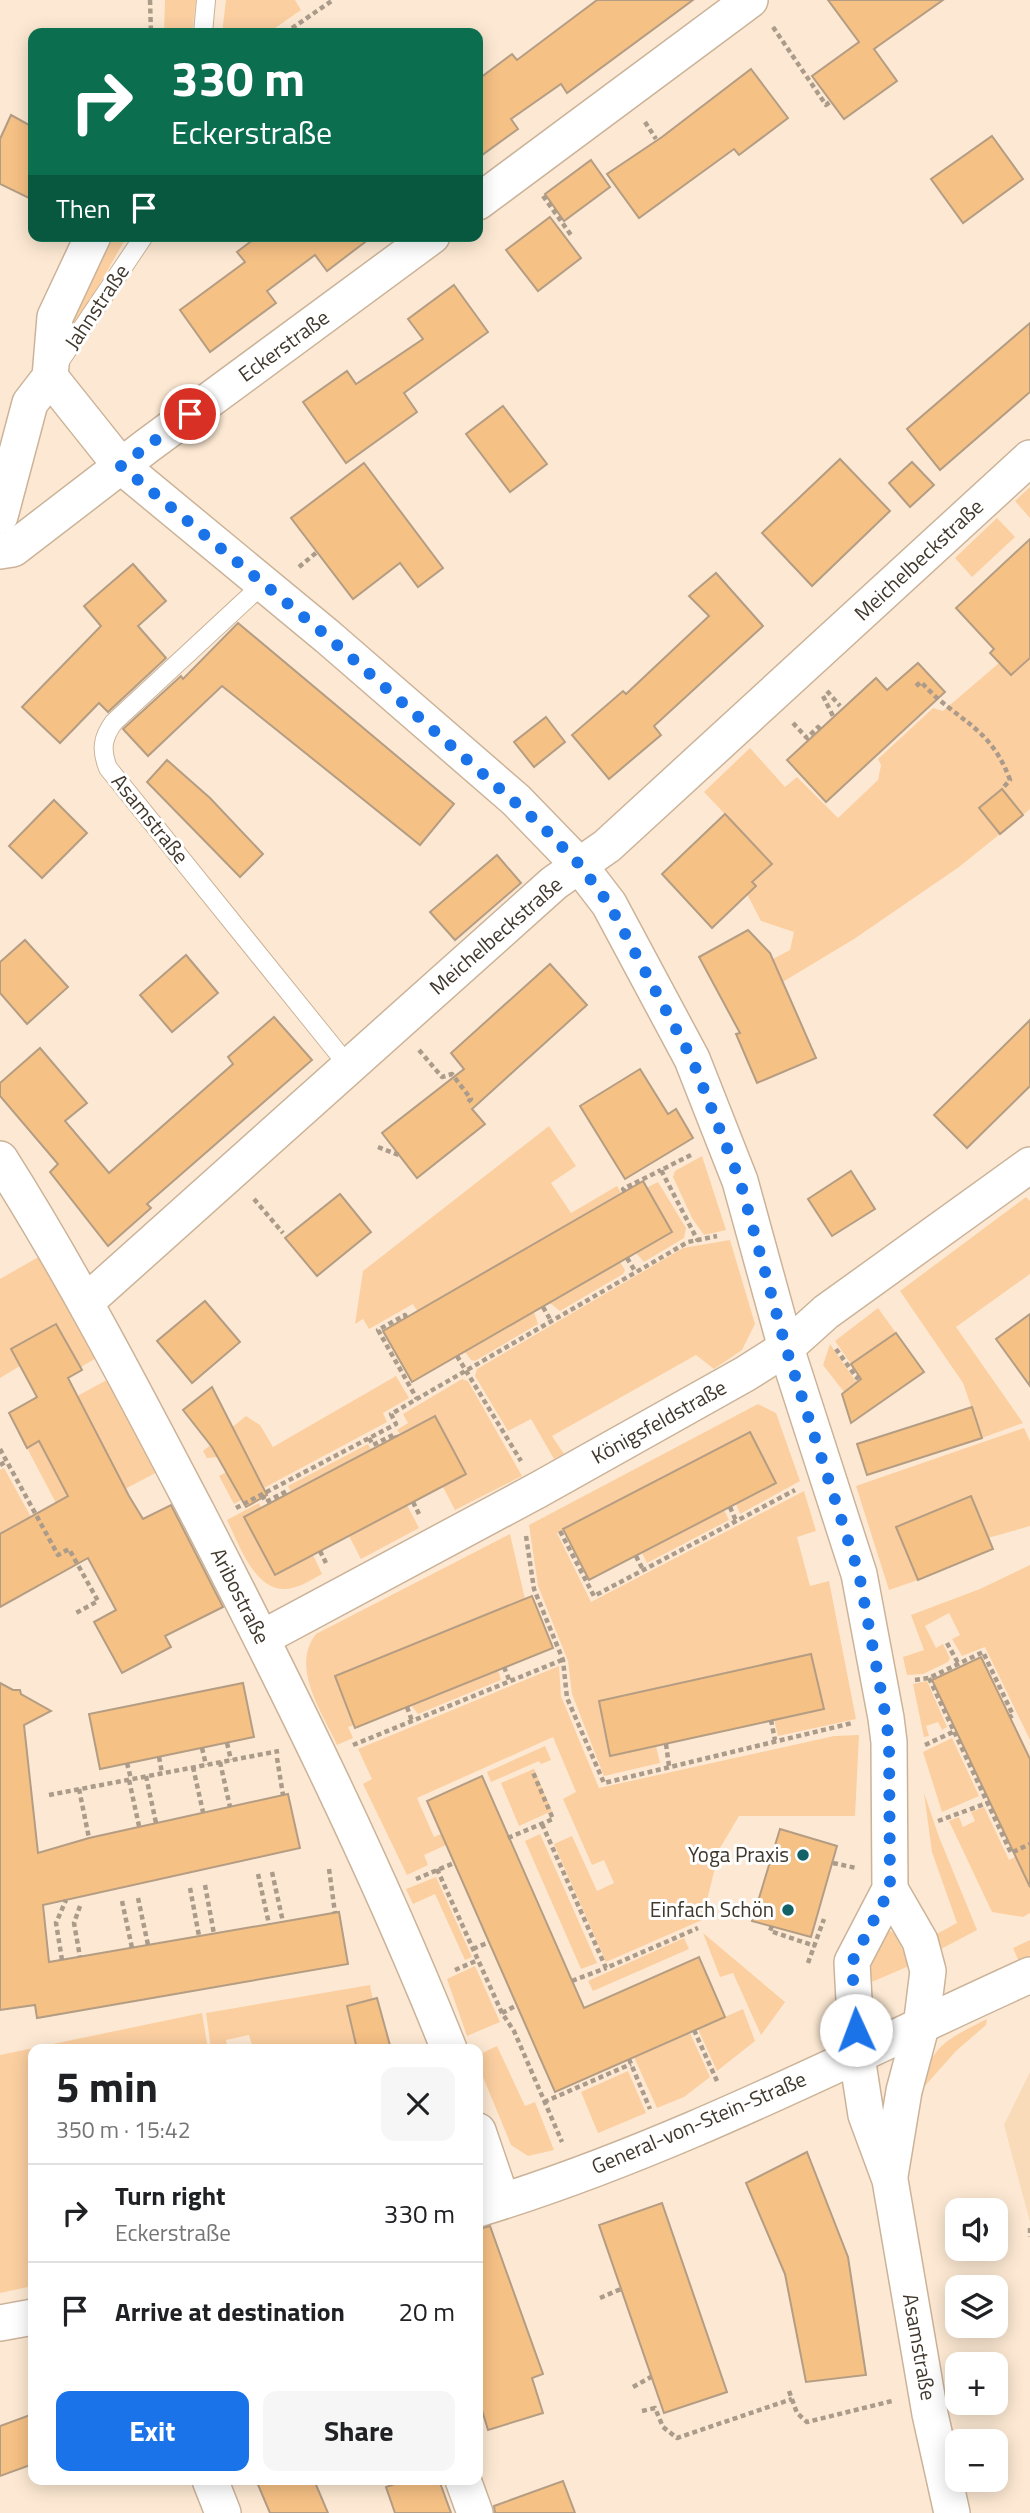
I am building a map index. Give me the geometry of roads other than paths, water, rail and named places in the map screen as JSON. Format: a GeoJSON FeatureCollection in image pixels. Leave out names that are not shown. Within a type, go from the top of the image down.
{"type":"FeatureCollection","features":[{"type":"Feature","properties":{"kind":"street"},"geometry":{"type":"LineString","coordinates":[[483,199],[758,9]]}},
{"type":"Feature","properties":{"kind":"street"},"geometry":{"type":"LineString","coordinates":[[0,516],[30,403],[50,377],[55,317],[90,242]]}},
{"type":"Feature","properties":{"kind":"street","name":"Eckerstraße"},"geometry":{"type":"LineString","coordinates":[[0,551],[13,549],[424,242]]}},
{"type":"Feature","properties":{"kind":"street","name":"Asamstraße"},"geometry":{"type":"LineString","coordinates":[[50,377],[121,466],[516,800],[579,864],[609,904],[692,1059],[740,1181],[786,1348],[859,1574],[868,1622],[889,1742],[890,1889],[852,1962],[857,2057],[866,2115],[890,2180],[930,2414],[952,2513]]}},
{"type":"Feature","properties":{"kind":"street","name":"Meichelbeckstraße"},"geometry":{"type":"LineString","coordinates":[[86,1302],[554,883],[607,846],[1030,458]]}},
{"type":"Feature","properties":{"kind":"street","name":"Aribostraße"},"geometry":{"type":"LineString","coordinates":[[0,1159],[86,1302],[262,1638],[406,1941],[447,2044]]}},
{"type":"Feature","properties":{"kind":"street","name":"Königsfeldstraße"},"geometry":{"type":"LineString","coordinates":[[262,1638],[692,1405],[786,1348],[826,1312],[1028,1172]]}},
{"type":"Feature","properties":{"kind":"street","name":"Asamstraße"},"geometry":{"type":"LineString","coordinates":[[890,1889],[919,1941],[929,1971],[921,2027],[904,2091],[890,2180]]}},
{"type":"Feature","properties":{"kind":"street","name":"General-von-Stein-Straße"},"geometry":{"type":"LineString","coordinates":[[490,2205],[583,2173],[857,2057],[1030,1975]]}},
{"type":"Feature","properties":{"kind":"street"},"geometry":{"type":"LineString","coordinates":[[483,2162],[490,2205]]}},
{"type":"Feature","properties":{"kind":"street"},"geometry":{"type":"LineString","coordinates":[[0,2323],[28,2318]]}},
{"type":"Feature","properties":{"kind":"street"},"geometry":{"type":"LineString","coordinates":[[212,2485],[223,2513]]}},
{"type":"Feature","properties":{"kind":"street"},"geometry":{"type":"LineString","coordinates":[[465,2485],[475,2513]]}},
{"type":"Feature","properties":{"kind":"lane"},"geometry":{"type":"LineString","coordinates":[[203,28],[206,0]]}},
{"type":"Feature","properties":{"kind":"lane","name":"Jahnstraße"},"geometry":{"type":"LineString","coordinates":[[50,377],[140,242]]}},
{"type":"Feature","properties":{"kind":"lane","name":"Asamstraße"},"geometry":{"type":"LineString","coordinates":[[263,584],[114,722],[107,732],[101,751],[108,768],[350,1068]]}},
{"type":"Feature","properties":{"kind":"place","name":"Yoga Praxis"},"geometry":{"type":"Point","coordinates":[803,1855]}},
{"type":"Feature","properties":{"kind":"place","name":"Einfach Schön"},"geometry":{"type":"Point","coordinates":[788,1910]}}]}
